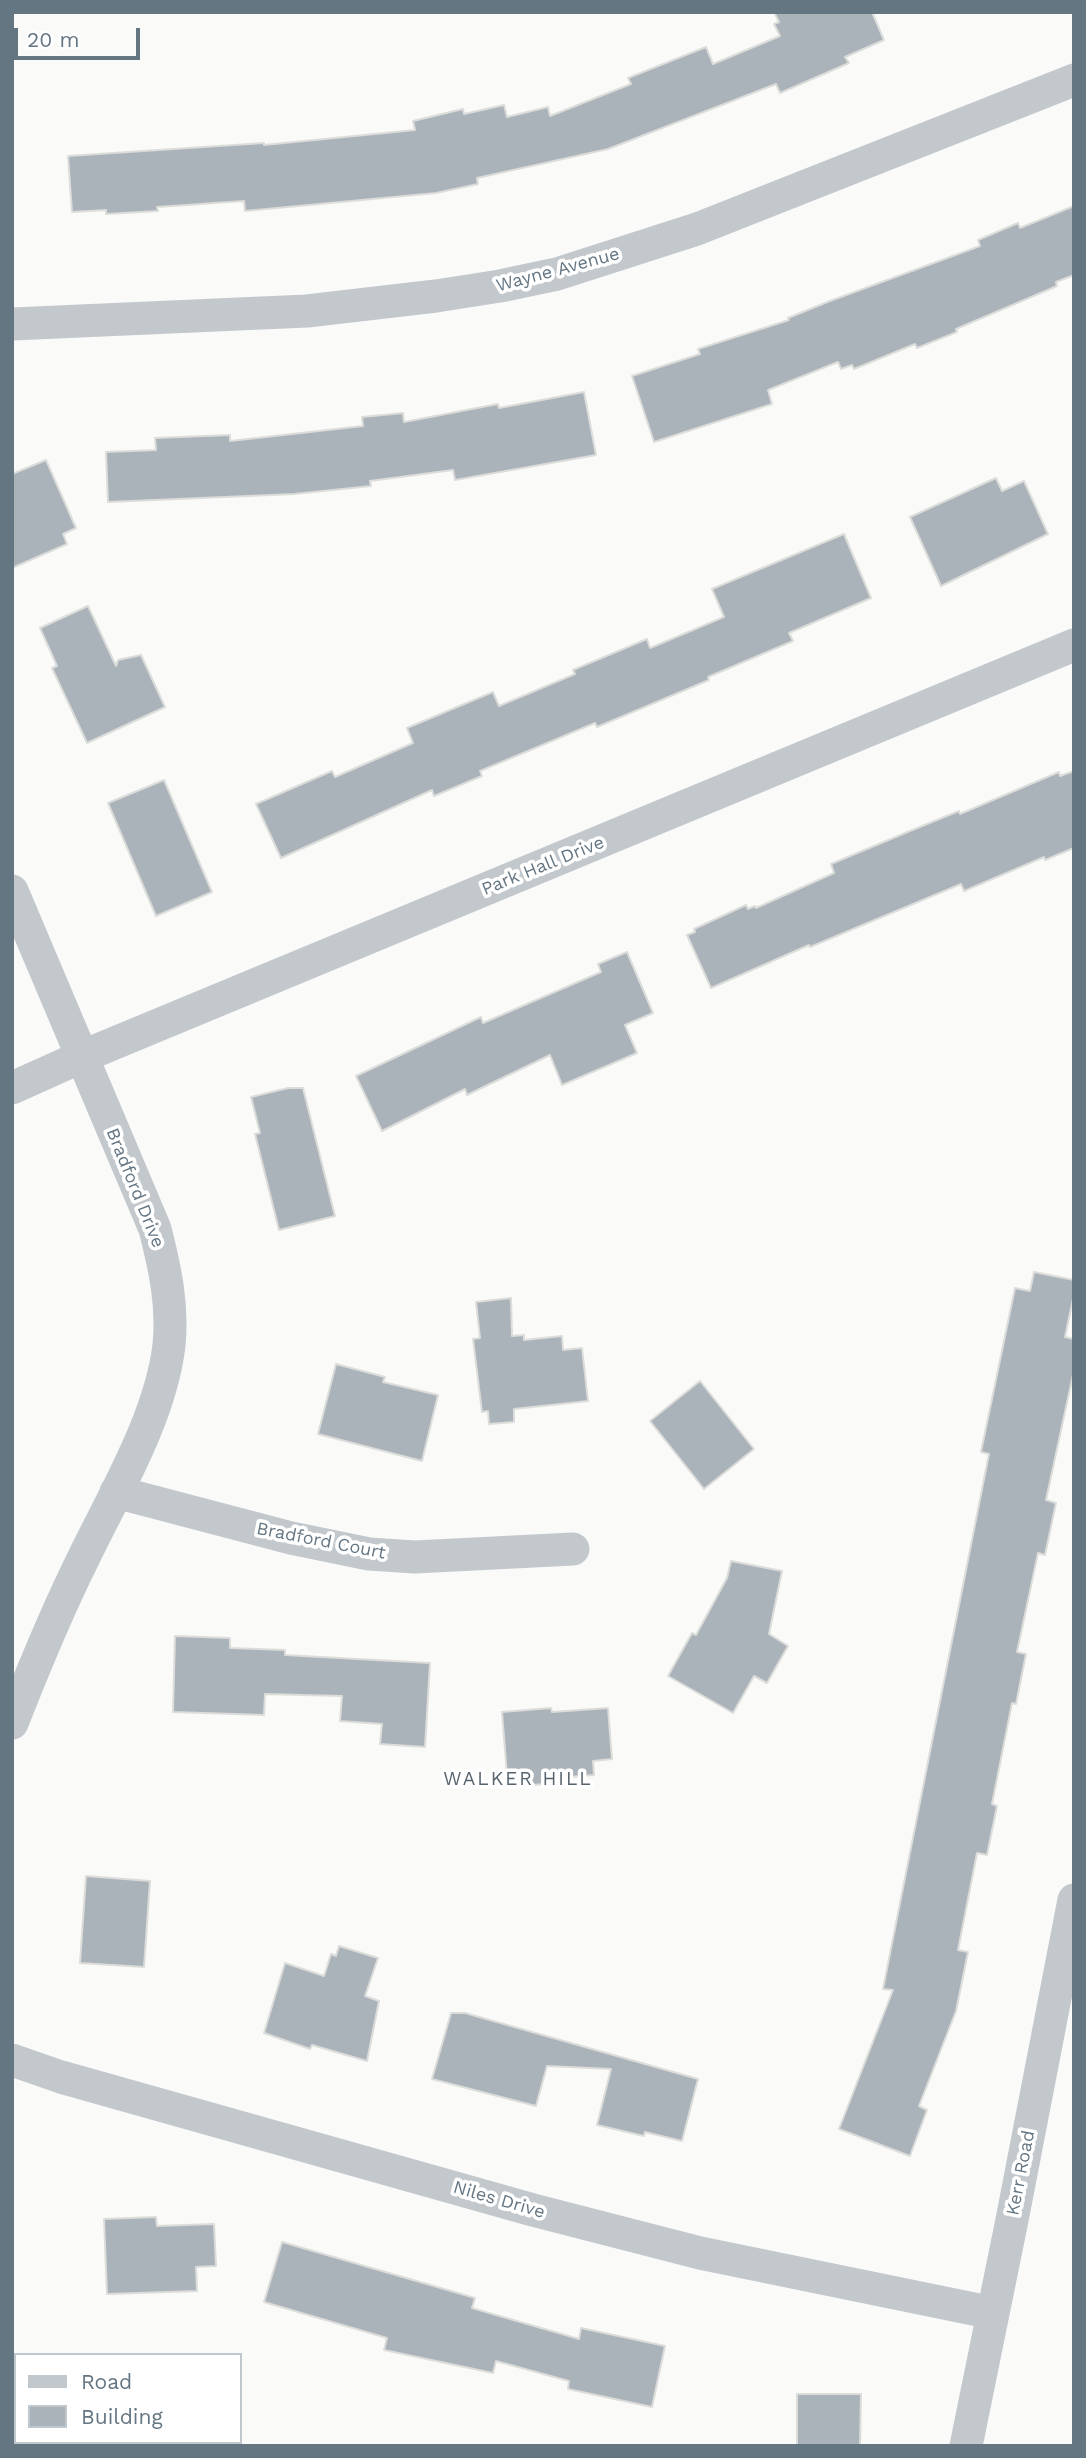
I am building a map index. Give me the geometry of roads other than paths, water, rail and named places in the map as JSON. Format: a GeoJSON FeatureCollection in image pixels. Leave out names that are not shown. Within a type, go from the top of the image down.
{"type":"FeatureCollection","features":[{"type":"Feature","properties":{"kind":"street","name":"Wayne Avenue"},"geometry":{"type":"LineString","coordinates":[[12,324],[307,311],[436,296],[557,274],[697,229],[1074,80]]}},
{"type":"Feature","properties":{"kind":"street","name":"Park Hall Drive"},"geometry":{"type":"LineString","coordinates":[[12,1088],[1074,645]]}},
{"type":"Feature","properties":{"kind":"street","name":"Bradford Drive"},"geometry":{"type":"LineString","coordinates":[[12,891],[155,1229],[169,1289],[171,1318],[164,1370],[155,1406],[60,1606],[12,1723]]}},
{"type":"Feature","properties":{"kind":"street","name":"Bradford Court"},"geometry":{"type":"LineString","coordinates":[[116,1492],[291,1538],[369,1554],[415,1557],[573,1549]]}},
{"type":"Feature","properties":{"kind":"street","name":"Kerr Road"},"geometry":{"type":"LineString","coordinates":[[966,2446],[1074,1900]]}},
{"type":"Feature","properties":{"kind":"street","name":"Niles Drive"},"geometry":{"type":"LineString","coordinates":[[12,2060],[61,2077],[546,2214],[700,2253],[993,2312]]}},
{"type":"Feature","properties":{"kind":"district","name":"WALKER HILL"},"geometry":{"type":"Point","coordinates":[518,1779]}}]}
